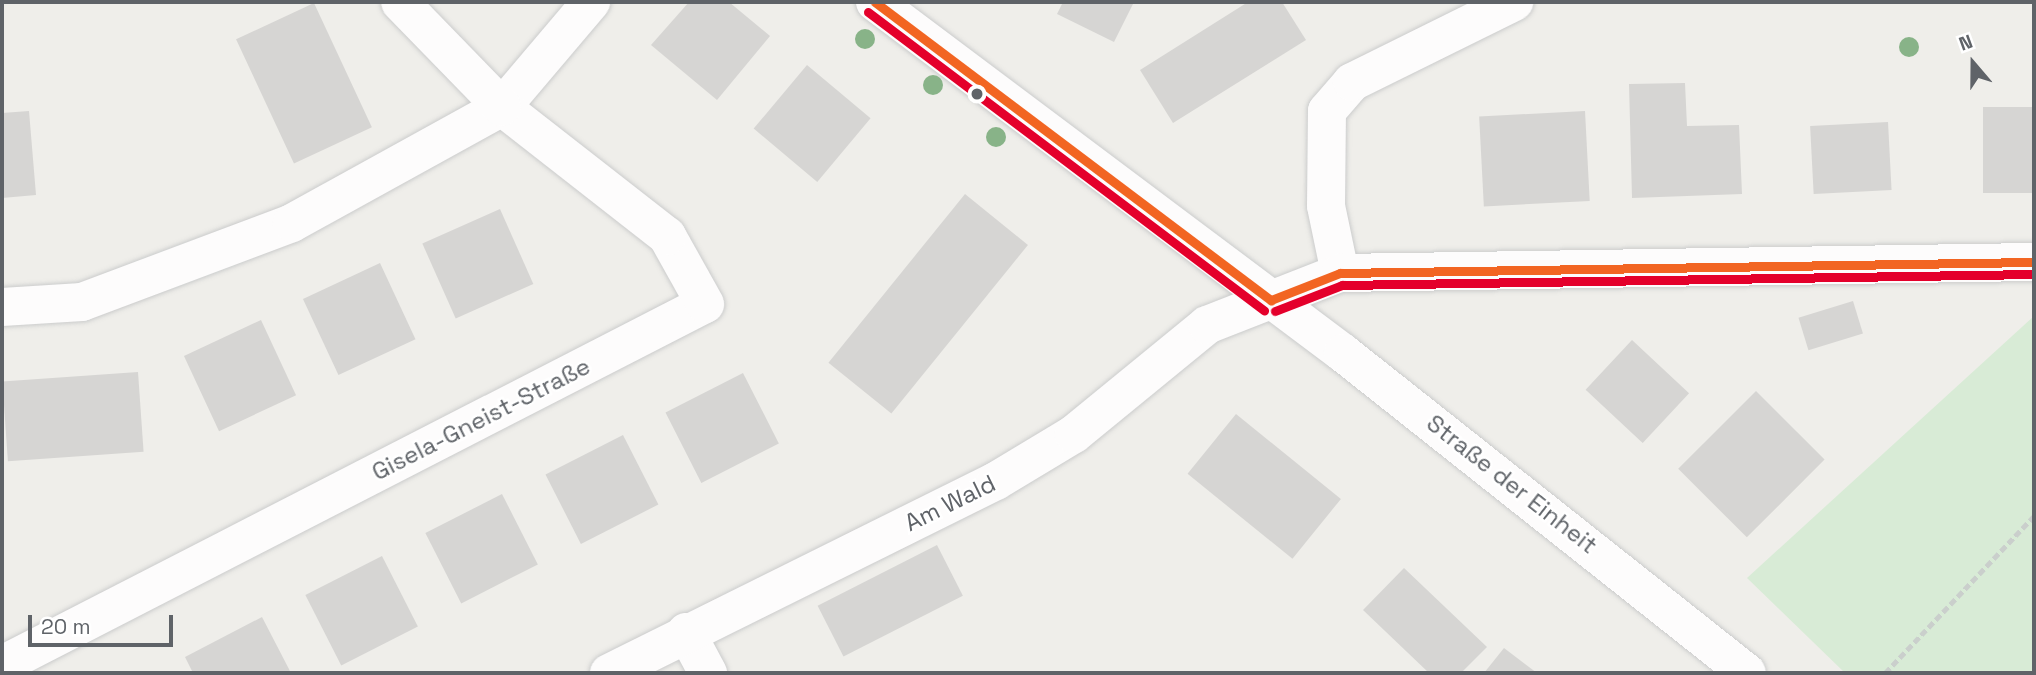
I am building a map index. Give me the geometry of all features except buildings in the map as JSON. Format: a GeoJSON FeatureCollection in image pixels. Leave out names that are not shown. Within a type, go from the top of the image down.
{"type":"FeatureCollection","features":[{"type":"Feature","properties":{"kind":"street"},"geometry":{"type":"LineString","coordinates":[[400,2],[502,107]]}},
{"type":"Feature","properties":{"kind":"street"},"geometry":{"type":"LineString","coordinates":[[2,307],[82,302],[292,223],[502,107],[590,2]]}},
{"type":"Feature","properties":{"kind":"street","name":"Straße der Einheit"},"geometry":{"type":"LineString","coordinates":[[875,2],[1271,300],[1658,597],[1747,673]]}},
{"type":"Feature","properties":{"kind":"street"},"geometry":{"type":"LineString","coordinates":[[1514,2],[1352,82],[1327,111],[1326,206],[1340,273],[2034,262]]}},
{"type":"Feature","properties":{"kind":"street","name":"Gisela-Gneist-Straße"},"geometry":{"type":"LineString","coordinates":[[2,665],[705,304],[667,236],[502,107]]}},
{"type":"Feature","properties":{"kind":"street","name":"Am Wald"},"geometry":{"type":"LineString","coordinates":[[609,673],[686,632],[996,481],[1074,434],[1207,325],[1340,273]]}},
{"type":"Feature","properties":{"kind":"street"},"geometry":{"type":"LineString","coordinates":[[686,632],[708,673]]}},
{"type":"Feature","properties":{"kind":"path"},"geometry":{"type":"LineString","coordinates":[[1885,673],[2034,516]]}},
{"type":"Feature","properties":{"kind":"green space"},"geometry":{"type":"Polygon","coordinates":[[[2034,316],[2034,673],[1845,673],[1747,578],[2034,316]]]}},
{"type":"Feature","properties":{"kind":"transit line"},"geometry":{"type":"LineString","coordinates":[[875,2],[1271,300]]}},
{"type":"Feature","properties":{"kind":"transit line"},"geometry":{"type":"LineString","coordinates":[[868,12],[1264,310]]}},
{"type":"Feature","properties":{"kind":"transit line"},"geometry":{"type":"LineString","coordinates":[[1271,300],[1340,273],[2034,262]]}},
{"type":"Feature","properties":{"kind":"transit line"},"geometry":{"type":"LineString","coordinates":[[1275,311],[1342,285],[2034,274]]}}]}
